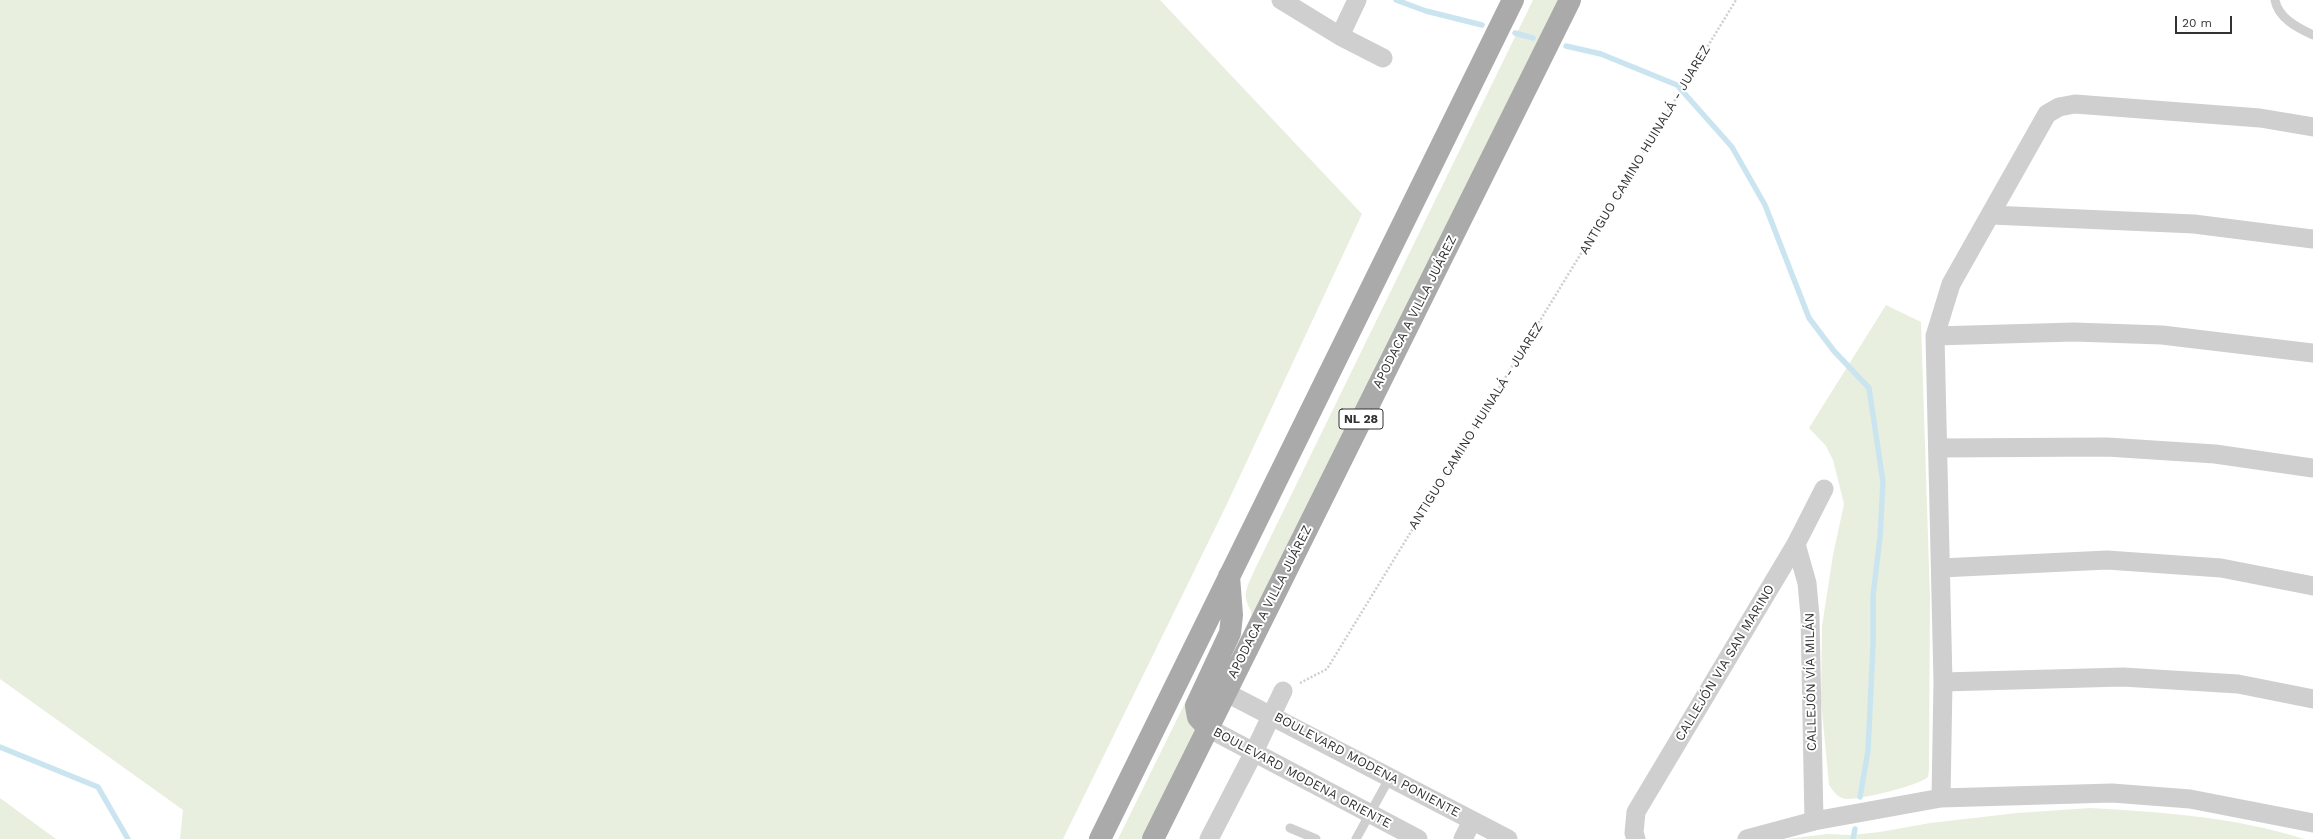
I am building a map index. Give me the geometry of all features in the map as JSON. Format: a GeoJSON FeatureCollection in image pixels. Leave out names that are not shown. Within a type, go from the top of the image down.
{"type":"FeatureCollection","features":[{"type":"Feature","properties":{"kind":"main road"},"geometry":{"type":"LineString","coordinates":[[1100,839],[1513,0]]}},
{"type":"Feature","properties":{"kind":"main road","name":"APODACA A VILLA JUÁREZ"},"geometry":{"type":"LineString","coordinates":[[1153,839],[1570,0]]}},
{"type":"Feature","properties":{"kind":"main road"},"geometry":{"type":"LineString","coordinates":[[1208,728],[1198,717],[1196,706],[1230,633],[1232,615],[1229,575]]}},
{"type":"Feature","properties":{"kind":"street"},"geometry":{"type":"LineString","coordinates":[[1281,0],[1340,36],[1383,58]]}},
{"type":"Feature","properties":{"kind":"street"},"geometry":{"type":"LineString","coordinates":[[1340,36],[1357,0]]}},
{"type":"Feature","properties":{"kind":"street"},"geometry":{"type":"LineString","coordinates":[[1941,798],[1943,682],[1935,336],[1951,284],[1992,215],[2047,114],[2065,104],[2260,118],[2313,127]]}},
{"type":"Feature","properties":{"kind":"street"},"geometry":{"type":"LineString","coordinates":[[1992,215],[2194,224],[2313,239]]}},
{"type":"Feature","properties":{"kind":"street"},"geometry":{"type":"LineString","coordinates":[[1935,336],[2074,332],[2162,335],[2313,353]]}},
{"type":"Feature","properties":{"kind":"street"},"geometry":{"type":"LineString","coordinates":[[1938,448],[2107,447],[2215,454],[2313,468]]}},
{"type":"Feature","properties":{"kind":"street","name":"CALLEJÓN VIA SAN MARINO"},"geometry":{"type":"LineString","coordinates":[[1636,839],[1634,833],[1636,812],[1796,544],[1824,490]]}},
{"type":"Feature","properties":{"kind":"street","name":"CALLEJÓN VÍA MILÁN"},"geometry":{"type":"LineString","coordinates":[[1796,544],[1807,583],[1810,616],[1814,821]]}},
{"type":"Feature","properties":{"kind":"street"},"geometry":{"type":"LineString","coordinates":[[1941,568],[2107,560],[2221,568],[2313,586]]}},
{"type":"Feature","properties":{"kind":"street"},"geometry":{"type":"LineString","coordinates":[[1943,682],[2123,677],[2238,684],[2313,699]]}},
{"type":"Feature","properties":{"kind":"street"},"geometry":{"type":"LineString","coordinates":[[1209,839],[1254,752],[1283,691]]}},
{"type":"Feature","properties":{"kind":"street","name":"BOULEVARD MODENA PONIENTE"},"geometry":{"type":"LineString","coordinates":[[1225,692],[1272,715],[1508,839]]}},
{"type":"Feature","properties":{"kind":"street","name":"BOULEVARD MODENA ORIENTE"},"geometry":{"type":"LineString","coordinates":[[1208,728],[1418,839]]}},
{"type":"Feature","properties":{"kind":"street"},"geometry":{"type":"LineString","coordinates":[[1747,839],[1814,821],[1941,798],[2112,793],[2190,799],[2313,823]]}},
{"type":"Feature","properties":{"kind":"street"},"geometry":{"type":"LineString","coordinates":[[1463,839],[1472,821]]}},
{"type":"Feature","properties":{"kind":"lane"},"geometry":{"type":"LineString","coordinates":[[2275,0],[2276,8],[2285,18],[2313,35]]}},
{"type":"Feature","properties":{"kind":"lane"},"geometry":{"type":"LineString","coordinates":[[1356,839],[1390,777]]}},
{"type":"Feature","properties":{"kind":"lane"},"geometry":{"type":"LineString","coordinates":[[1290,828],[1316,839]]}},
{"type":"Feature","properties":{"kind":"path","name":"ANTIGUO CAMINO HUINALÁ - JUAREZ"},"geometry":{"type":"LineString","coordinates":[[1283,691],[1327,669],[1736,0]]}},
{"type":"Feature","properties":{"kind":"green space"},"geometry":{"type":"Polygon","coordinates":[[[0,0],[1160,0],[1362,214],[1226,506],[1063,839],[180,839],[183,810],[0,679],[0,0]]]}},
{"type":"Feature","properties":{"kind":"green space"},"geometry":{"type":"Polygon","coordinates":[[[1533,0],[1560,0],[1250,626],[1251,612],[1246,596],[1247,588],[1254,571],[1533,0]]]}},
{"type":"Feature","properties":{"kind":"green space"},"geometry":{"type":"Polygon","coordinates":[[[1886,305],[1921,322],[1930,597],[1929,769],[1928,777],[1922,781],[1877,794],[1845,799],[1835,793],[1829,785],[1821,701],[1822,626],[1833,555],[1844,504],[1833,460],[1826,446],[1809,428],[1886,305]]]}},
{"type":"Feature","properties":{"kind":"green space"},"geometry":{"type":"Polygon","coordinates":[[[1214,644],[1198,733],[1146,839],[1118,839],[1214,644]]]}},
{"type":"Feature","properties":{"kind":"green space"},"geometry":{"type":"Polygon","coordinates":[[[0,798],[56,839],[0,839],[0,798]]]}},
{"type":"Feature","properties":{"kind":"green space"},"geometry":{"type":"Polygon","coordinates":[[[2090,808],[2144,811],[2198,817],[2252,825],[2304,839],[1787,839],[1827,834],[1852,835],[1880,832],[1930,823],[2017,813],[2090,808]]]}},
{"type":"Feature","properties":{"kind":"waterway"},"geometry":{"type":"LineString","coordinates":[[1396,0],[1426,11],[1482,25]]}},
{"type":"Feature","properties":{"kind":"waterway"},"geometry":{"type":"LineString","coordinates":[[1515,33],[1533,38]]}},
{"type":"Feature","properties":{"kind":"waterway"},"geometry":{"type":"LineString","coordinates":[[1566,46],[1601,54],[1677,85],[1732,147],[1765,205],[1809,318],[1834,351],[1869,388],[1883,482],[1880,537],[1873,596],[1873,645],[1868,751],[1860,797]]}},
{"type":"Feature","properties":{"kind":"waterway"},"geometry":{"type":"LineString","coordinates":[[0,747],[98,787],[128,839]]}},
{"type":"Feature","properties":{"kind":"waterway"},"geometry":{"type":"LineString","coordinates":[[1853,839],[1855,829]]}}]}
